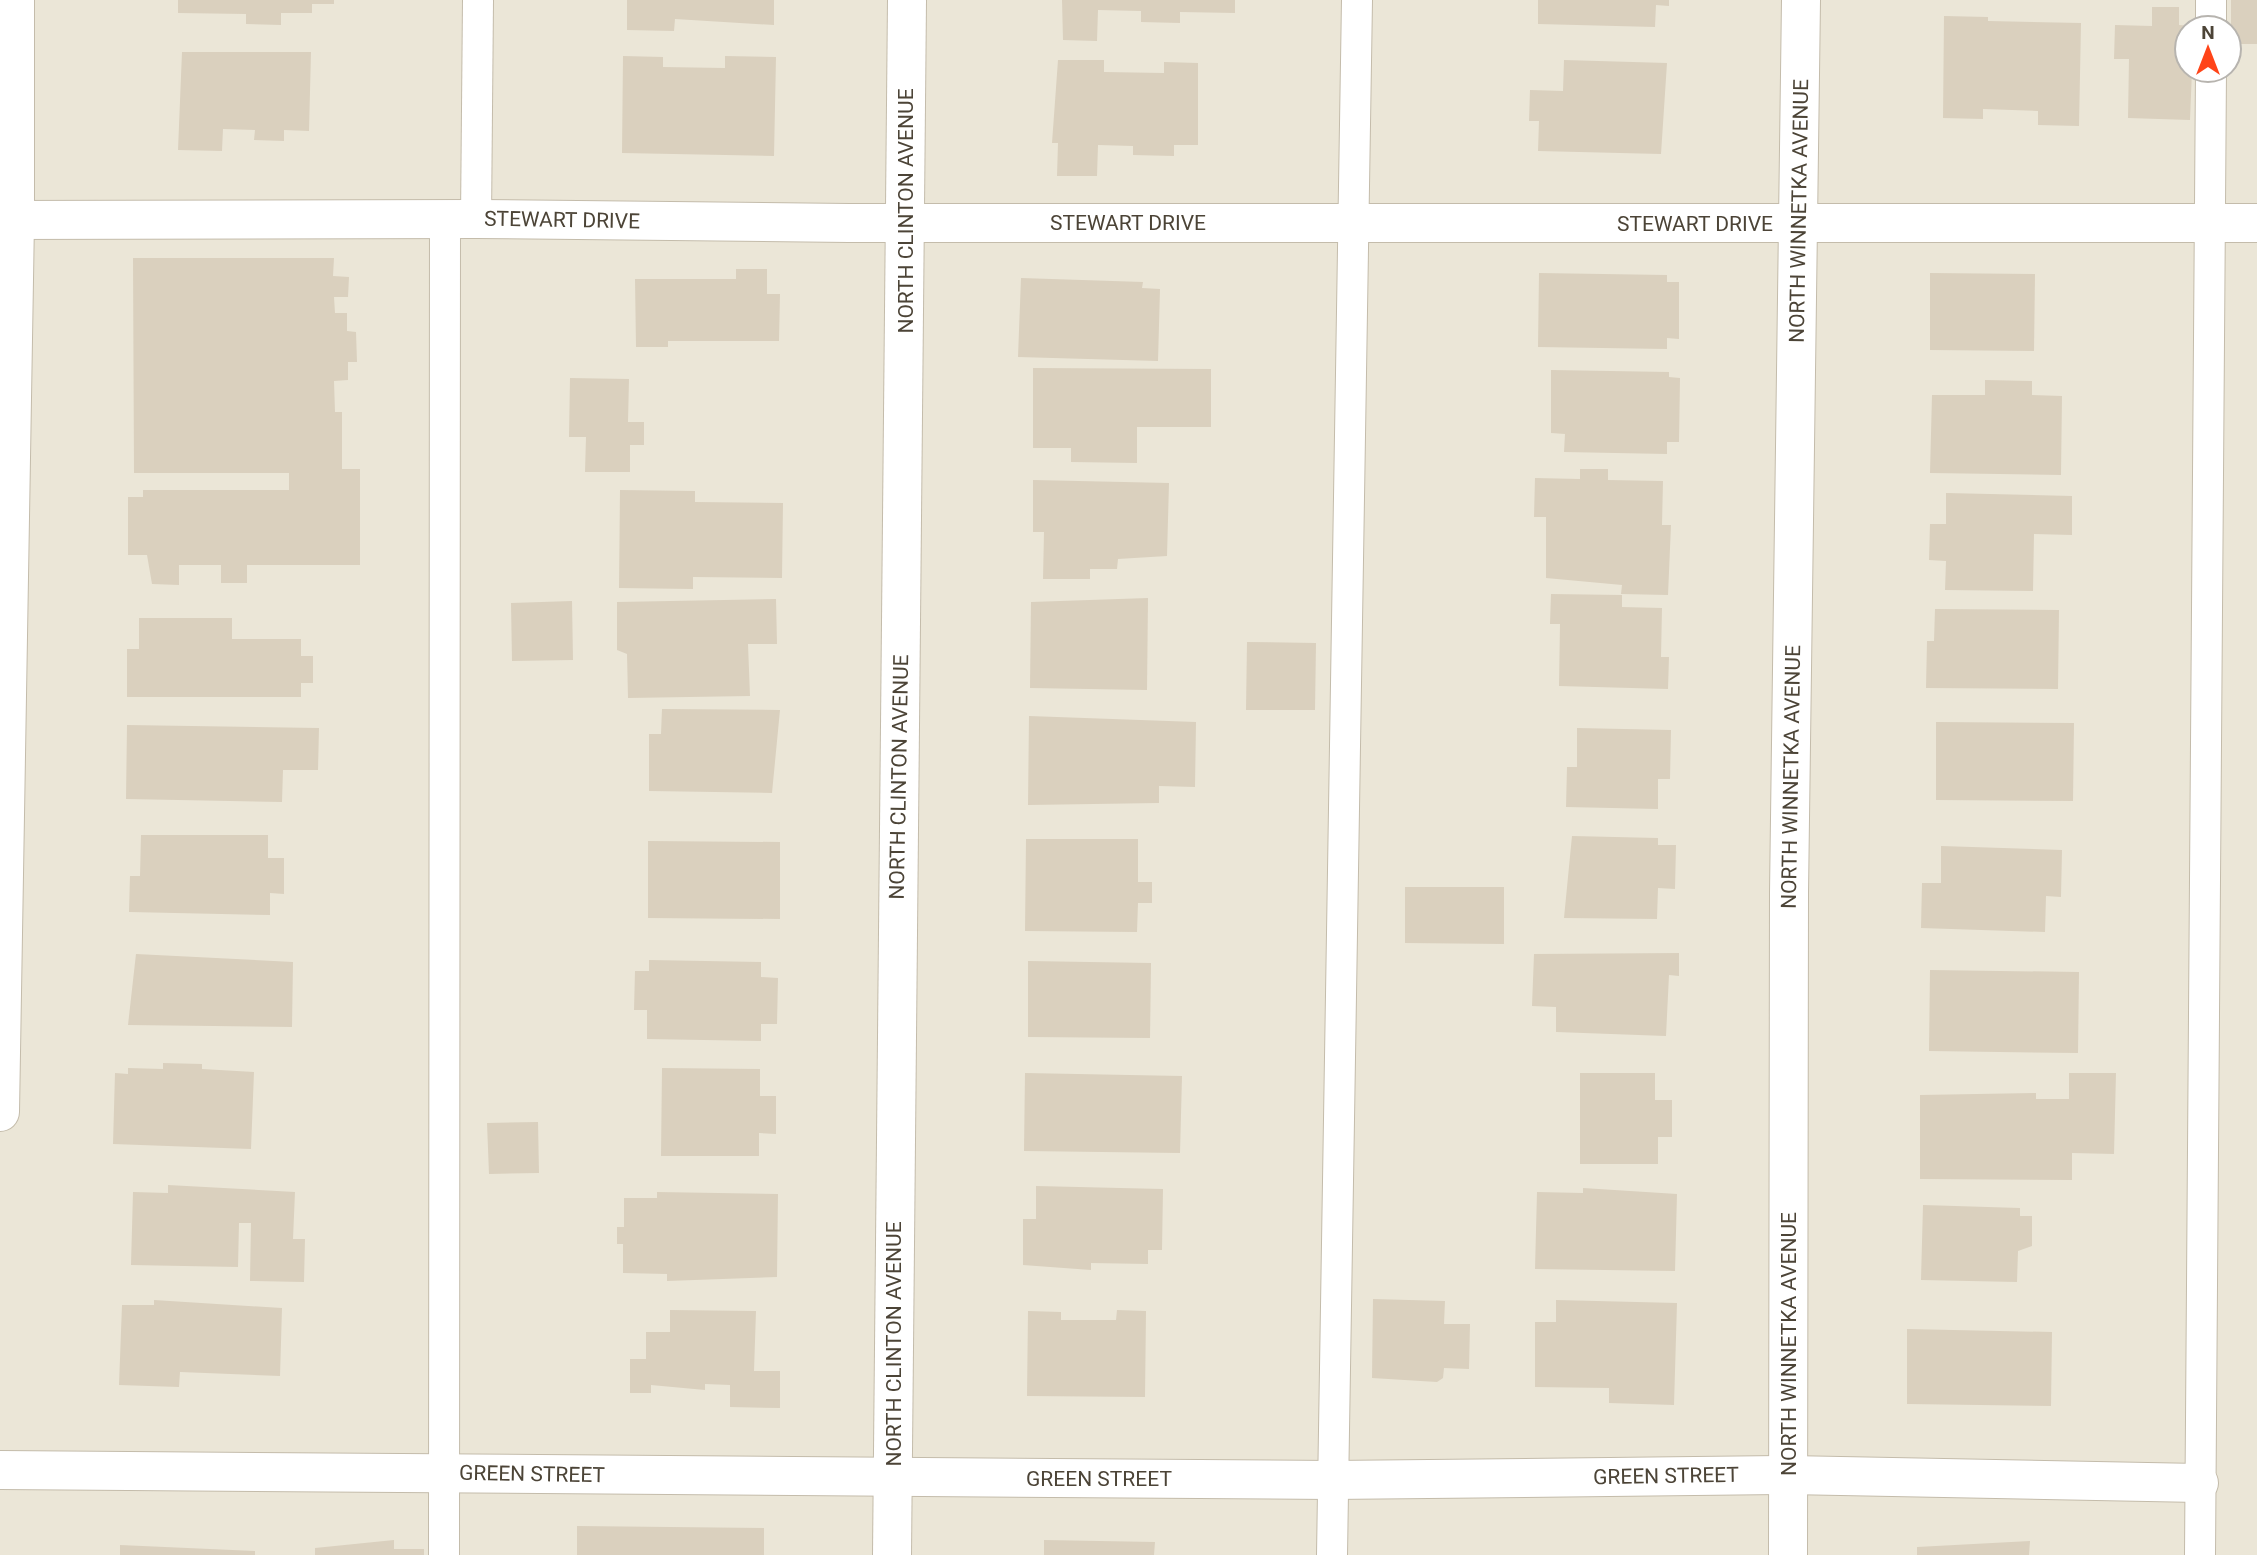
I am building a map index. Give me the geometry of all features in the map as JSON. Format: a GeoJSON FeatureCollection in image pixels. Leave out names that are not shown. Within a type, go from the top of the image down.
{"type":"FeatureCollection","features":[{"type":"Feature","properties":{"kind":"street"},"geometry":{"type":"LineString","coordinates":[[0,1112],[7,220],[15,0]]}},
{"type":"Feature","properties":{"kind":"street","name":"NORTH CLINTON AVENUE"},"geometry":{"type":"LineString","coordinates":[[892,1555],[907,0]]}},
{"type":"Feature","properties":{"kind":"street","name":"NORTH WINNETKA AVENUE"},"geometry":{"type":"LineString","coordinates":[[1788,1555],[1789,893],[1801,0]]}},
{"type":"Feature","properties":{"kind":"street","name":"STEWART DRIVE"},"geometry":{"type":"LineString","coordinates":[[7,220],[2257,223]]}},
{"type":"Feature","properties":{"kind":"street","name":"GREEN STREET"},"geometry":{"type":"LineString","coordinates":[[0,1470],[1332,1480],[1789,1475],[2199,1483]]}},
{"type":"Feature","properties":{"kind":"lane"},"geometry":{"type":"LineString","coordinates":[[444,1555],[460,219],[478,0]]}},
{"type":"Feature","properties":{"kind":"lane"},"geometry":{"type":"LineString","coordinates":[[1332,1555],[1357,0]]}},
{"type":"Feature","properties":{"kind":"lane"},"geometry":{"type":"LineString","coordinates":[[2200,1555],[2211,84]]}},
{"type":"Feature","properties":{"kind":"shaded area"},"geometry":{"type":"Polygon","coordinates":[[[0,0],[2257,0],[2257,1555],[0,1555],[0,0]]]}},
{"type":"Feature","properties":{"kind":"building"},"geometry":{"type":"Polygon","coordinates":[[[178,0],[334,0],[334,4],[312,4],[312,13],[281,13],[281,25],[246,24],[246,14],[178,13],[178,0]]]}},
{"type":"Feature","properties":{"kind":"building"},"geometry":{"type":"Polygon","coordinates":[[[627,0],[774,0],[774,25],[675,19],[674,31],[627,30],[627,0]]]}},
{"type":"Feature","properties":{"kind":"building"},"geometry":{"type":"Polygon","coordinates":[[[1062,0],[1235,0],[1235,13],[1180,12],[1180,23],[1141,22],[1141,11],[1098,10],[1097,41],[1063,40],[1062,0]]]}},
{"type":"Feature","properties":{"kind":"building"},"geometry":{"type":"Polygon","coordinates":[[[1538,0],[1669,0],[1669,6],[1656,5],[1655,27],[1538,24],[1538,0]]]}},
{"type":"Feature","properties":{"kind":"building"},"geometry":{"type":"Polygon","coordinates":[[[2231,0],[2257,0],[2257,44],[2243,44],[2243,14],[2231,14],[2231,0]]]}},
{"type":"Feature","properties":{"kind":"building"},"geometry":{"type":"Polygon","coordinates":[[[2152,7],[2179,7],[2179,14],[2173,14],[2173,84],[2191,84],[2190,120],[2128,118],[2129,59],[2114,59],[2115,25],[2152,26],[2152,7]]]}},
{"type":"Feature","properties":{"kind":"building"},"geometry":{"type":"Polygon","coordinates":[[[1944,16],[1988,17],[1988,21],[2081,23],[2079,126],[2038,125],[2038,111],[1983,109],[1983,119],[1943,118],[1944,16]]]}},
{"type":"Feature","properties":{"kind":"building"},"geometry":{"type":"Polygon","coordinates":[[[182,52],[311,52],[309,131],[284,130],[284,141],[254,140],[255,130],[223,129],[222,151],[178,150],[182,52]]]}},
{"type":"Feature","properties":{"kind":"building"},"geometry":{"type":"Polygon","coordinates":[[[623,56],[663,57],[663,67],[725,68],[725,56],[776,57],[774,156],[622,153],[623,56]]]}},
{"type":"Feature","properties":{"kind":"building"},"geometry":{"type":"Polygon","coordinates":[[[1058,60],[1104,60],[1104,72],[1164,73],[1164,62],[1198,63],[1198,145],[1174,145],[1174,156],[1133,155],[1133,146],[1098,145],[1097,176],[1057,176],[1058,143],[1052,143],[1058,60]]]}},
{"type":"Feature","properties":{"kind":"building"},"geometry":{"type":"Polygon","coordinates":[[[1564,60],[1667,63],[1661,154],[1538,151],[1539,121],[1529,121],[1530,90],[1563,91],[1564,60]]]}},
{"type":"Feature","properties":{"kind":"building"},"geometry":{"type":"Polygon","coordinates":[[[133,258],[334,258],[333,276],[349,277],[348,297],[334,297],[335,313],[347,313],[347,331],[356,332],[357,362],[348,362],[348,380],[334,381],[335,412],[342,412],[342,469],[360,469],[360,565],[247,565],[247,583],[221,583],[221,565],[179,565],[179,585],[152,584],[147,555],[128,555],[128,497],[143,497],[143,490],[289,490],[289,473],[134,473],[133,258]]]}},
{"type":"Feature","properties":{"kind":"building"},"geometry":{"type":"Polygon","coordinates":[[[736,269],[767,269],[767,294],[780,294],[779,341],[668,341],[668,347],[636,347],[635,279],[736,279],[736,269]]]}},
{"type":"Feature","properties":{"kind":"building"},"geometry":{"type":"Polygon","coordinates":[[[1539,273],[1667,275],[1667,282],[1679,282],[1679,339],[1667,338],[1667,349],[1538,347],[1539,273]]]}},
{"type":"Feature","properties":{"kind":"building"},"geometry":{"type":"Polygon","coordinates":[[[1930,273],[2035,274],[2034,351],[1930,350],[1930,273]]]}},
{"type":"Feature","properties":{"kind":"building"},"geometry":{"type":"Polygon","coordinates":[[[1021,278],[1143,282],[1142,288],[1160,289],[1158,361],[1018,357],[1021,278]]]}},
{"type":"Feature","properties":{"kind":"building"},"geometry":{"type":"Polygon","coordinates":[[[1033,368],[1211,369],[1211,427],[1137,427],[1137,463],[1071,462],[1071,448],[1033,448],[1033,368]]]}},
{"type":"Feature","properties":{"kind":"building"},"geometry":{"type":"Polygon","coordinates":[[[1551,370],[1669,372],[1669,377],[1680,378],[1679,442],[1667,442],[1667,454],[1564,452],[1565,434],[1551,433],[1551,370]]]}},
{"type":"Feature","properties":{"kind":"building"},"geometry":{"type":"Polygon","coordinates":[[[570,378],[629,379],[628,422],[644,422],[644,445],[630,445],[630,472],[585,472],[586,437],[569,437],[570,378]]]}},
{"type":"Feature","properties":{"kind":"building"},"geometry":{"type":"Polygon","coordinates":[[[1985,380],[2032,381],[2032,395],[2062,396],[2061,475],[1930,473],[1932,395],[1985,395],[1985,380]]]}},
{"type":"Feature","properties":{"kind":"building"},"geometry":{"type":"Polygon","coordinates":[[[1580,469],[1608,469],[1608,480],[1663,481],[1662,525],[1671,525],[1668,595],[1621,594],[1622,585],[1546,578],[1546,517],[1534,517],[1535,478],[1580,479],[1580,469]]]}},
{"type":"Feature","properties":{"kind":"building"},"geometry":{"type":"Polygon","coordinates":[[[1033,480],[1169,483],[1167,556],[1118,559],[1117,569],[1090,569],[1090,579],[1043,579],[1044,532],[1033,532],[1033,480]]]}},
{"type":"Feature","properties":{"kind":"building"},"geometry":{"type":"Polygon","coordinates":[[[620,490],[695,491],[695,502],[783,503],[782,578],[693,577],[693,589],[619,588],[620,490]]]}},
{"type":"Feature","properties":{"kind":"building"},"geometry":{"type":"Polygon","coordinates":[[[1946,493],[2072,496],[2072,535],[2034,534],[2033,591],[1945,590],[1946,561],[1929,560],[1930,524],[1946,524],[1946,493]]]}},
{"type":"Feature","properties":{"kind":"building"},"geometry":{"type":"Polygon","coordinates":[[[1551,594],[1622,595],[1622,607],[1662,608],[1661,657],[1669,657],[1668,689],[1559,686],[1560,624],[1550,624],[1551,594]]]}},
{"type":"Feature","properties":{"kind":"building"},"geometry":{"type":"Polygon","coordinates":[[[1148,598],[1147,690],[1030,688],[1031,602],[1148,598]]]}},
{"type":"Feature","properties":{"kind":"building"},"geometry":{"type":"Polygon","coordinates":[[[776,599],[777,644],[748,644],[750,696],[628,698],[627,654],[617,650],[617,602],[776,599]]]}},
{"type":"Feature","properties":{"kind":"building"},"geometry":{"type":"Polygon","coordinates":[[[572,601],[573,660],[512,661],[511,603],[572,601]]]}},
{"type":"Feature","properties":{"kind":"building"},"geometry":{"type":"Polygon","coordinates":[[[1935,609],[2059,610],[2058,689],[1926,688],[1927,641],[1934,641],[1935,609]]]}},
{"type":"Feature","properties":{"kind":"building"},"geometry":{"type":"Polygon","coordinates":[[[139,618],[232,618],[232,639],[301,639],[301,656],[313,656],[313,683],[301,683],[301,697],[127,697],[127,649],[139,649],[139,618]]]}},
{"type":"Feature","properties":{"kind":"building"},"geometry":{"type":"Polygon","coordinates":[[[1247,642],[1316,643],[1315,710],[1246,710],[1247,642]]]}},
{"type":"Feature","properties":{"kind":"building"},"geometry":{"type":"Polygon","coordinates":[[[662,709],[780,710],[772,793],[649,791],[649,734],[661,734],[662,709]]]}},
{"type":"Feature","properties":{"kind":"building"},"geometry":{"type":"Polygon","coordinates":[[[1029,716],[1196,722],[1195,787],[1159,786],[1159,803],[1028,805],[1029,716]]]}},
{"type":"Feature","properties":{"kind":"building"},"geometry":{"type":"Polygon","coordinates":[[[1936,722],[2074,723],[2073,801],[1936,800],[1936,722]]]}},
{"type":"Feature","properties":{"kind":"building"},"geometry":{"type":"Polygon","coordinates":[[[127,725],[319,728],[318,770],[283,770],[282,802],[126,799],[127,725]]]}},
{"type":"Feature","properties":{"kind":"building"},"geometry":{"type":"Polygon","coordinates":[[[1577,728],[1671,730],[1670,779],[1658,779],[1658,809],[1566,807],[1567,767],[1577,767],[1577,728]]]}},
{"type":"Feature","properties":{"kind":"building"},"geometry":{"type":"Polygon","coordinates":[[[141,835],[268,835],[268,858],[284,858],[284,894],[270,893],[270,915],[129,912],[130,876],[140,876],[141,835]]]}},
{"type":"Feature","properties":{"kind":"building"},"geometry":{"type":"Polygon","coordinates":[[[1572,836],[1658,838],[1658,845],[1676,845],[1675,889],[1658,888],[1657,919],[1564,918],[1572,836]]]}},
{"type":"Feature","properties":{"kind":"building"},"geometry":{"type":"Polygon","coordinates":[[[1026,839],[1138,839],[1138,882],[1152,882],[1152,903],[1138,903],[1137,932],[1025,931],[1026,839]]]}},
{"type":"Feature","properties":{"kind":"building"},"geometry":{"type":"Polygon","coordinates":[[[648,841],[780,842],[780,919],[648,918],[648,841]]]}},
{"type":"Feature","properties":{"kind":"building"},"geometry":{"type":"Polygon","coordinates":[[[1941,846],[2062,850],[2061,897],[2046,896],[2045,932],[1921,928],[1922,883],[1941,883],[1941,846]]]}},
{"type":"Feature","properties":{"kind":"building"},"geometry":{"type":"Polygon","coordinates":[[[1405,887],[1504,887],[1504,944],[1405,943],[1405,887]]]}},
{"type":"Feature","properties":{"kind":"building"},"geometry":{"type":"Polygon","coordinates":[[[1679,953],[1679,976],[1669,975],[1666,1036],[1556,1032],[1556,1007],[1532,1006],[1534,954],[1679,953]]]}},
{"type":"Feature","properties":{"kind":"building"},"geometry":{"type":"Polygon","coordinates":[[[136,954],[293,962],[292,1027],[128,1025],[136,954]]]}},
{"type":"Feature","properties":{"kind":"building"},"geometry":{"type":"Polygon","coordinates":[[[649,960],[761,962],[761,977],[778,978],[777,1024],[761,1024],[761,1041],[647,1039],[647,1010],[634,1010],[635,971],[649,971],[649,960]]]}},
{"type":"Feature","properties":{"kind":"building"},"geometry":{"type":"Polygon","coordinates":[[[1028,961],[1151,963],[1150,1038],[1028,1037],[1028,961]]]}},
{"type":"Feature","properties":{"kind":"building"},"geometry":{"type":"Polygon","coordinates":[[[1930,970],[2079,972],[2078,1053],[1929,1051],[1930,970]]]}},
{"type":"Feature","properties":{"kind":"building"},"geometry":{"type":"Polygon","coordinates":[[[163,1063],[202,1064],[202,1069],[254,1072],[251,1149],[113,1144],[115,1073],[128,1074],[128,1068],[163,1069],[163,1063]]]}},
{"type":"Feature","properties":{"kind":"building"},"geometry":{"type":"Polygon","coordinates":[[[662,1068],[760,1069],[760,1096],[776,1096],[776,1134],[759,1133],[759,1156],[661,1156],[662,1068]]]}},
{"type":"Feature","properties":{"kind":"building"},"geometry":{"type":"Polygon","coordinates":[[[1025,1073],[1182,1076],[1180,1153],[1024,1151],[1025,1073]]]}},
{"type":"Feature","properties":{"kind":"building"},"geometry":{"type":"Polygon","coordinates":[[[1580,1073],[1655,1073],[1655,1100],[1672,1100],[1672,1137],[1658,1137],[1658,1164],[1580,1164],[1580,1073]]]}},
{"type":"Feature","properties":{"kind":"building"},"geometry":{"type":"Polygon","coordinates":[[[2069,1073],[2116,1073],[2114,1154],[2072,1153],[2072,1180],[1920,1179],[1920,1095],[2036,1093],[2036,1099],[2069,1099],[2069,1073]]]}},
{"type":"Feature","properties":{"kind":"building"},"geometry":{"type":"Polygon","coordinates":[[[538,1122],[539,1173],[489,1174],[487,1123],[538,1122]]]}},
{"type":"Feature","properties":{"kind":"building"},"geometry":{"type":"Polygon","coordinates":[[[168,1185],[295,1192],[293,1239],[305,1239],[304,1282],[250,1281],[251,1223],[239,1223],[238,1267],[131,1265],[133,1192],[168,1193],[168,1185]]]}},
{"type":"Feature","properties":{"kind":"building"},"geometry":{"type":"Polygon","coordinates":[[[1036,1186],[1163,1189],[1162,1250],[1148,1250],[1148,1264],[1091,1263],[1091,1270],[1023,1265],[1023,1219],[1036,1219],[1036,1186]]]}},
{"type":"Feature","properties":{"kind":"building"},"geometry":{"type":"Polygon","coordinates":[[[1583,1188],[1677,1194],[1675,1271],[1535,1269],[1537,1192],[1583,1193],[1583,1188]]]}},
{"type":"Feature","properties":{"kind":"building"},"geometry":{"type":"Polygon","coordinates":[[[657,1192],[778,1194],[777,1277],[667,1281],[667,1274],[623,1273],[623,1244],[617,1244],[617,1227],[624,1227],[624,1198],[657,1198],[657,1192]]]}},
{"type":"Feature","properties":{"kind":"building"},"geometry":{"type":"Polygon","coordinates":[[[1923,1205],[2020,1208],[2020,1216],[2032,1216],[2032,1246],[2018,1251],[2017,1282],[1921,1280],[1923,1205]]]}},
{"type":"Feature","properties":{"kind":"building"},"geometry":{"type":"Polygon","coordinates":[[[1373,1299],[1445,1301],[1444,1324],[1470,1324],[1469,1369],[1444,1368],[1443,1378],[1437,1382],[1372,1378],[1373,1299]]]}},
{"type":"Feature","properties":{"kind":"building"},"geometry":{"type":"Polygon","coordinates":[[[154,1300],[282,1308],[280,1376],[180,1372],[179,1387],[119,1385],[122,1305],[154,1305],[154,1300]]]}},
{"type":"Feature","properties":{"kind":"building"},"geometry":{"type":"Polygon","coordinates":[[[1556,1300],[1677,1303],[1674,1405],[1609,1403],[1609,1388],[1535,1387],[1535,1322],[1556,1322],[1556,1300]]]}},
{"type":"Feature","properties":{"kind":"building"},"geometry":{"type":"Polygon","coordinates":[[[670,1310],[756,1311],[754,1371],[780,1371],[780,1408],[730,1407],[730,1385],[705,1384],[705,1390],[651,1385],[651,1393],[630,1393],[630,1359],[646,1359],[646,1332],[670,1332],[670,1310]]]}},
{"type":"Feature","properties":{"kind":"building"},"geometry":{"type":"Polygon","coordinates":[[[1117,1310],[1146,1311],[1145,1397],[1027,1396],[1028,1311],[1061,1312],[1061,1320],[1116,1320],[1117,1310]]]}},
{"type":"Feature","properties":{"kind":"building"},"geometry":{"type":"Polygon","coordinates":[[[1907,1329],[2052,1332],[2051,1406],[1907,1404],[1907,1329]]]}},
{"type":"Feature","properties":{"kind":"building"},"geometry":{"type":"Polygon","coordinates":[[[577,1526],[764,1528],[764,1555],[577,1555],[577,1526]]]}},
{"type":"Feature","properties":{"kind":"building"},"geometry":{"type":"Polygon","coordinates":[[[394,1540],[394,1549],[424,1549],[424,1555],[315,1555],[315,1548],[394,1540]]]}},
{"type":"Feature","properties":{"kind":"building"},"geometry":{"type":"Polygon","coordinates":[[[1044,1540],[1155,1542],[1154,1555],[1044,1555],[1044,1540]]]}},
{"type":"Feature","properties":{"kind":"building"},"geometry":{"type":"Polygon","coordinates":[[[2030,1541],[2029,1555],[1917,1555],[1917,1547],[2030,1541]]]}},
{"type":"Feature","properties":{"kind":"building"},"geometry":{"type":"Polygon","coordinates":[[[120,1545],[255,1551],[255,1555],[120,1555],[120,1545]]]}}]}
